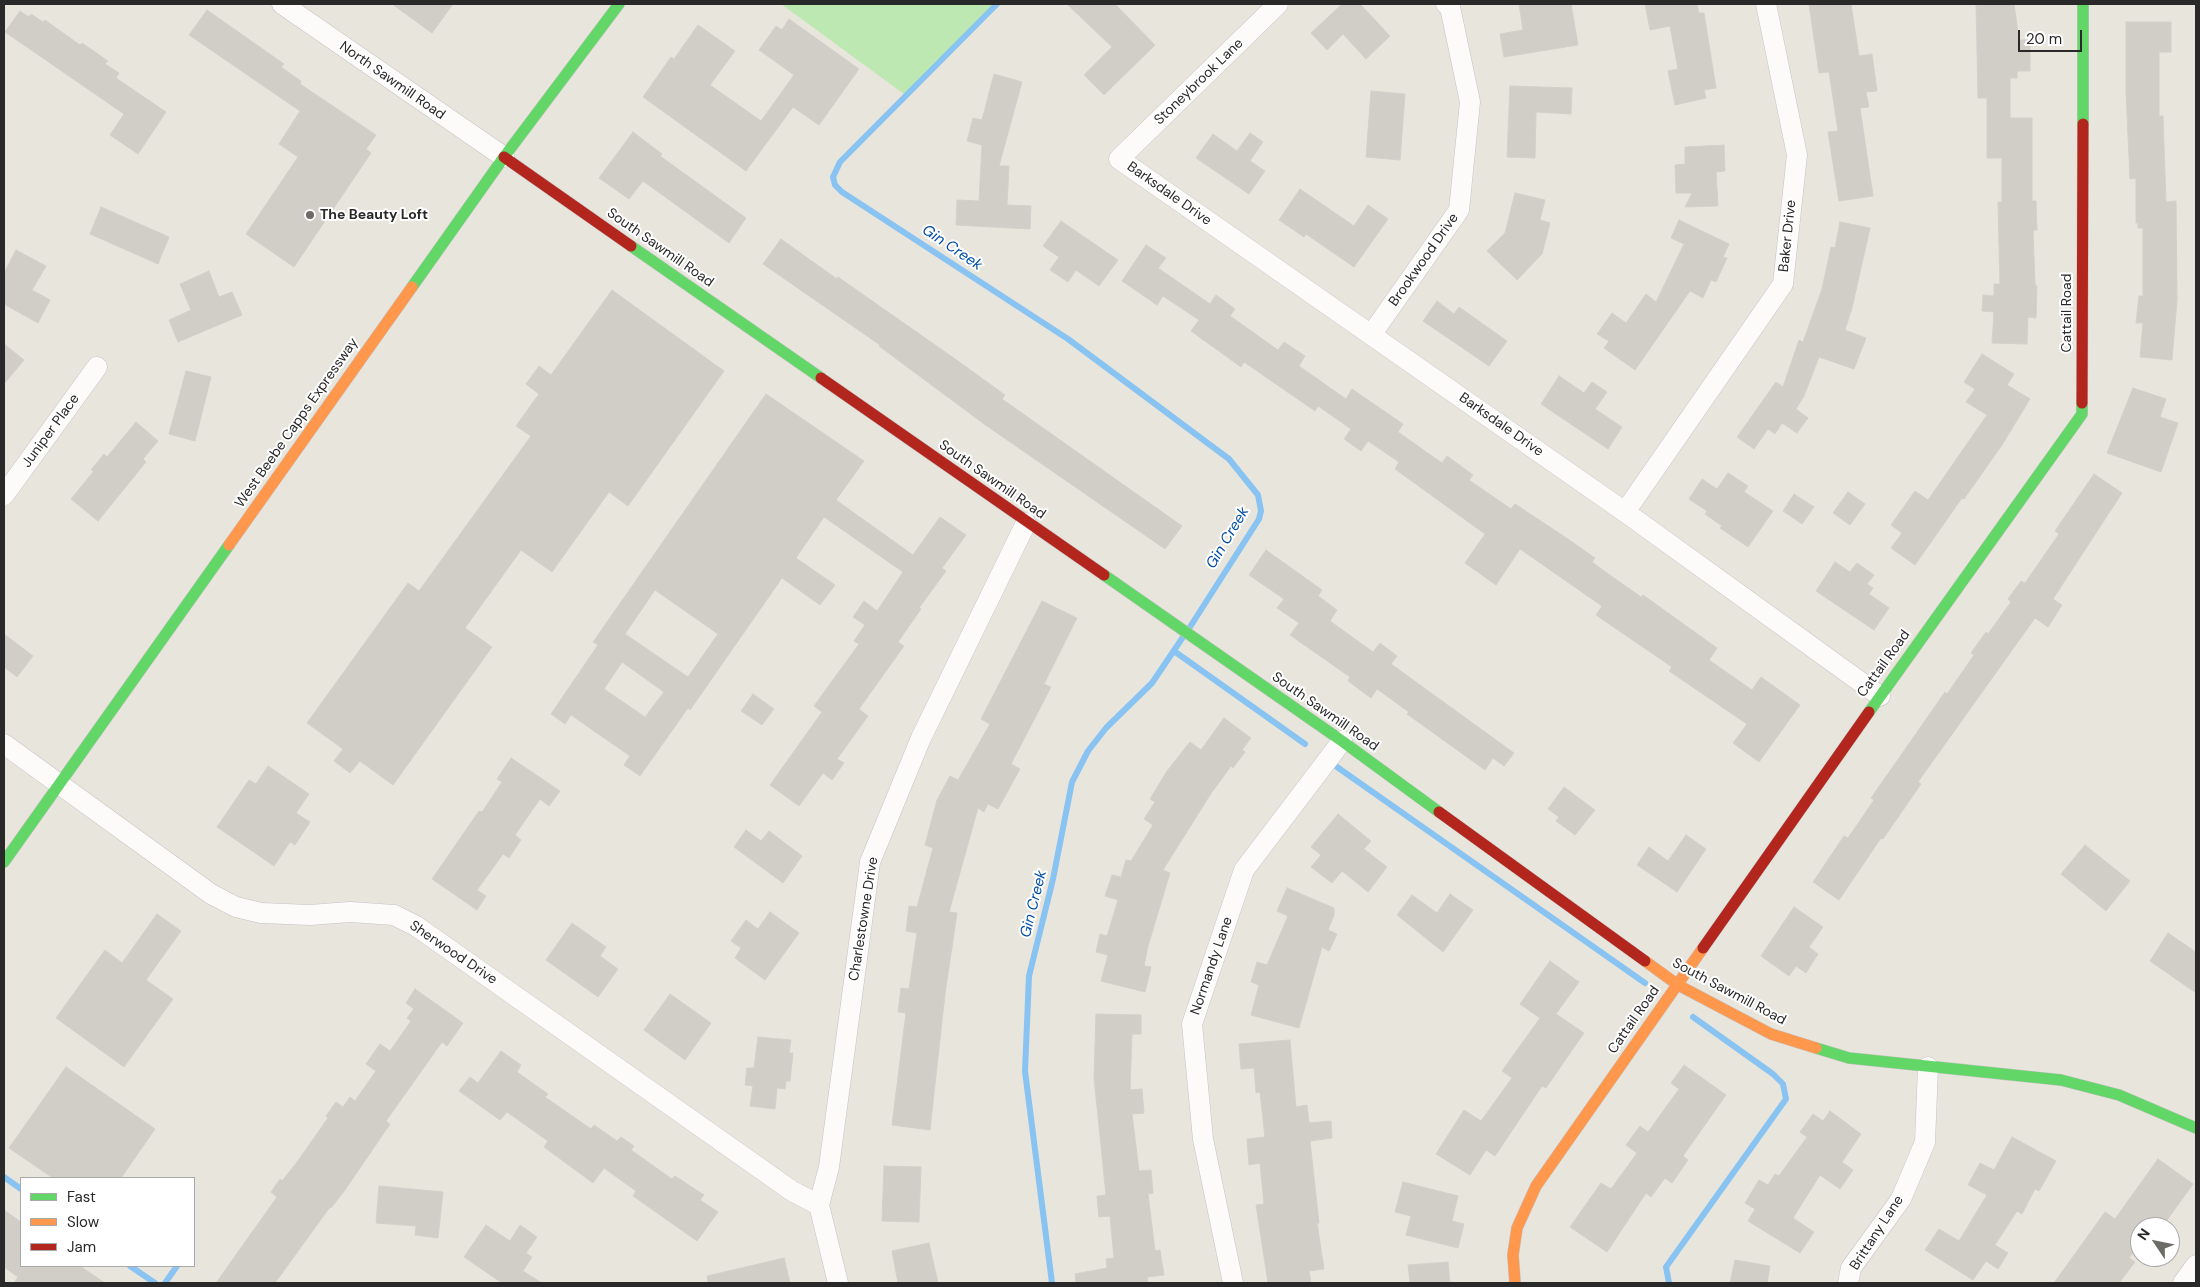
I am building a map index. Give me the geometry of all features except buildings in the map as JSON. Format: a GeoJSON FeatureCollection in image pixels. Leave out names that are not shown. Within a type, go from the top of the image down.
{"type":"FeatureCollection","features":[{"type":"Feature","properties":{"kind":"street","name":"North Sawmill Road"},"geometry":{"type":"LineString","coordinates":[[282,4],[504,157]]}},
{"type":"Feature","properties":{"kind":"street","name":"West Beebe Capps Expressway"},"geometry":{"type":"LineString","coordinates":[[4,862],[504,157],[619,4]]}},
{"type":"Feature","properties":{"kind":"street","name":"Stoneybrook Lane"},"geometry":{"type":"LineString","coordinates":[[1119,160],[1278,4]]}},
{"type":"Feature","properties":{"kind":"street","name":"Brookwood Drive"},"geometry":{"type":"LineString","coordinates":[[1371,334],[1459,210],[1470,102],[1450,7],[1446,4]]}},
{"type":"Feature","properties":{"kind":"street","name":"Baker Drive"},"geometry":{"type":"LineString","coordinates":[[1625,512],[1783,284],[1797,155],[1766,4]]}},
{"type":"Feature","properties":{"kind":"street","name":"Cattail Road"},"geometry":{"type":"LineString","coordinates":[[1515,1283],[1513,1255],[1517,1228],[1536,1186],[1880,696],[2082,414],[2083,4]]}},
{"type":"Feature","properties":{"kind":"street","name":"South Sawmill Road"},"geometry":{"type":"LineString","coordinates":[[504,157],[1026,523],[1342,741],[1678,985],[1771,1034],[1849,1058],[2061,1080],[2090,1086],[2147,1106],[2196,1128]]}},
{"type":"Feature","properties":{"kind":"street","name":"Barksdale Drive"},"geometry":{"type":"LineString","coordinates":[[1119,160],[1625,512],[1880,696]]}},
{"type":"Feature","properties":{"kind":"street","name":"Juniper Place"},"geometry":{"type":"LineString","coordinates":[[4,495],[97,368]]}},
{"type":"Feature","properties":{"kind":"street","name":"Charlestowne Drive"},"geometry":{"type":"LineString","coordinates":[[838,1283],[819,1205],[829,1167],[870,862],[920,738],[1026,523]]}},
{"type":"Feature","properties":{"kind":"street","name":"Normandy Lane"},"geometry":{"type":"LineString","coordinates":[[1233,1283],[1203,1139],[1192,1024],[1244,870],[1342,741]]}},
{"type":"Feature","properties":{"kind":"street","name":"Sherwood Drive"},"geometry":{"type":"LineString","coordinates":[[4,744],[211,894],[236,907],[261,913],[310,915],[350,912],[394,915],[416,926],[792,1191],[819,1205]]}},
{"type":"Feature","properties":{"kind":"street","name":"Brittany Lane"},"geometry":{"type":"LineString","coordinates":[[1848,1283],[1852,1268],[1901,1199],[1925,1142],[1928,1067]]}},
{"type":"Feature","properties":{"kind":"street"},"geometry":{"type":"LineString","coordinates":[[2183,1283],[2196,1265]]}},
{"type":"Feature","properties":{"kind":"green space"},"geometry":{"type":"Polygon","coordinates":[[[781,4],[994,4],[904,94],[781,4]]]}},
{"type":"Feature","properties":{"kind":"waterway","name":"Gin Creek"},"geometry":{"type":"LineString","coordinates":[[997,4],[840,162],[833,177],[835,185],[842,192],[1068,339],[1229,459],[1258,495],[1261,511],[1259,519],[1190,627]]}},
{"type":"Feature","properties":{"kind":"waterway","name":"Gin Creek"},"geometry":{"type":"LineString","coordinates":[[1052,1283],[1025,1071],[1029,976],[1053,879],[1072,782],[1088,751],[1106,728],[1152,683],[1183,637]]}},
{"type":"Feature","properties":{"kind":"waterway"},"geometry":{"type":"LineString","coordinates":[[1174,651],[1305,744]]}},
{"type":"Feature","properties":{"kind":"waterway"},"geometry":{"type":"LineString","coordinates":[[1337,767],[1645,983]]}},
{"type":"Feature","properties":{"kind":"waterway"},"geometry":{"type":"LineString","coordinates":[[1669,1283],[1666,1267],[1786,1099],[1783,1084],[1773,1074],[1693,1017]]}},
{"type":"Feature","properties":{"kind":"waterway"},"geometry":{"type":"LineString","coordinates":[[4,1177],[20,1188]]}},
{"type":"Feature","properties":{"kind":"waterway"},"geometry":{"type":"LineString","coordinates":[[131,1267],[155,1283]]}},
{"type":"Feature","properties":{"kind":"waterway"},"geometry":{"type":"LineString","coordinates":[[165,1283],[176,1267]]}},
{"type":"Feature","properties":{"kind":"traffic: fast"},"geometry":{"type":"LineString","coordinates":[[412,287],[504,157],[619,4]]}},
{"type":"Feature","properties":{"kind":"traffic: fast"},"geometry":{"type":"LineString","coordinates":[[2083,4],[2083,124]]}},
{"type":"Feature","properties":{"kind":"traffic: fast"},"geometry":{"type":"LineString","coordinates":[[631,246],[821,378]]}},
{"type":"Feature","properties":{"kind":"traffic: fast"},"geometry":{"type":"LineString","coordinates":[[1869,712],[2082,414],[2082,403]]}},
{"type":"Feature","properties":{"kind":"traffic: fast"},"geometry":{"type":"LineString","coordinates":[[4,862],[229,545]]}},
{"type":"Feature","properties":{"kind":"traffic: fast"},"geometry":{"type":"LineString","coordinates":[[1104,575],[1342,741],[1439,812]]}},
{"type":"Feature","properties":{"kind":"traffic: fast"},"geometry":{"type":"LineString","coordinates":[[1816,1048],[1849,1058],[2061,1080],[2119,1095],[2196,1128]]}},
{"type":"Feature","properties":{"kind":"traffic: slow"},"geometry":{"type":"LineString","coordinates":[[229,545],[412,287]]}},
{"type":"Feature","properties":{"kind":"traffic: slow"},"geometry":{"type":"LineString","coordinates":[[1515,1283],[1513,1255],[1517,1228],[1536,1186],[1703,948]]}},
{"type":"Feature","properties":{"kind":"traffic: slow"},"geometry":{"type":"LineString","coordinates":[[1645,961],[1678,985],[1771,1034],[1816,1048]]}},
{"type":"Feature","properties":{"kind":"traffic: jam"},"geometry":{"type":"LineString","coordinates":[[2082,403],[2083,124]]}},
{"type":"Feature","properties":{"kind":"traffic: jam"},"geometry":{"type":"LineString","coordinates":[[504,157],[631,246]]}},
{"type":"Feature","properties":{"kind":"traffic: jam"},"geometry":{"type":"LineString","coordinates":[[821,378],[1104,575]]}},
{"type":"Feature","properties":{"kind":"traffic: jam"},"geometry":{"type":"LineString","coordinates":[[1703,948],[1869,712]]}},
{"type":"Feature","properties":{"kind":"traffic: jam"},"geometry":{"type":"LineString","coordinates":[[1439,812],[1645,961]]}},
{"type":"Feature","properties":{"kind":"place","name":"The Beauty Loft"},"geometry":{"type":"Point","coordinates":[310,215]}}]}
